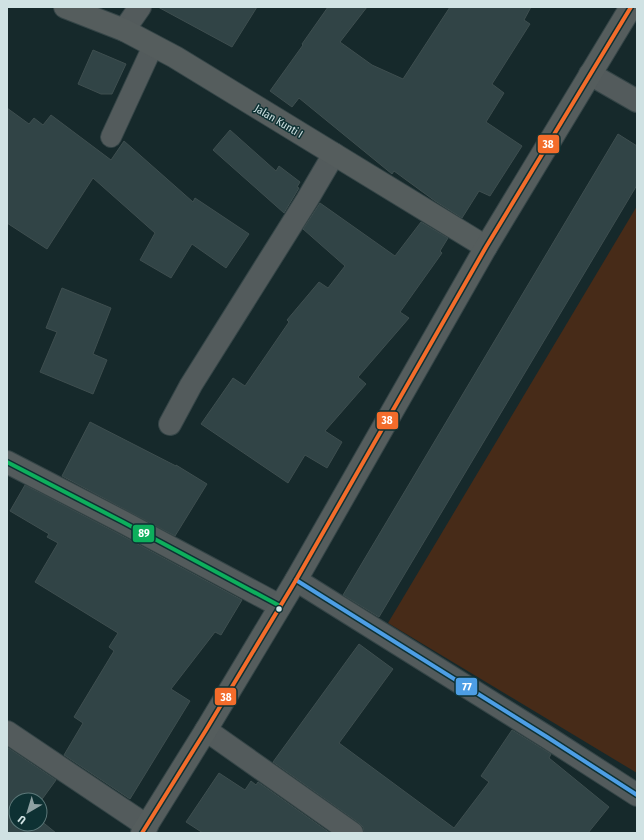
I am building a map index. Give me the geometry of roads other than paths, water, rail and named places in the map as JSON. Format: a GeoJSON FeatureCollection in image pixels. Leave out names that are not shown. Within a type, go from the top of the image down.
{"type":"FeatureCollection","features":[{"type":"Feature","properties":{"kind":"main road","name":"Jalan Kunti I"},"geometry":{"type":"LineString","coordinates":[[65,7],[124,30],[175,58],[486,247]]}},
{"type":"Feature","properties":{"kind":"main road"},"geometry":{"type":"LineString","coordinates":[[144,829],[206,730],[296,580],[486,247],[631,7]]}},
{"type":"Feature","properties":{"kind":"street"},"geometry":{"type":"LineString","coordinates":[[124,30],[140,7]]}},
{"type":"Feature","properties":{"kind":"street"},"geometry":{"type":"LineString","coordinates":[[590,74],[637,102]]}},
{"type":"Feature","properties":{"kind":"street"},"geometry":{"type":"LineString","coordinates":[[170,424],[191,385],[334,154]]}},
{"type":"Feature","properties":{"kind":"street"},"geometry":{"type":"LineString","coordinates":[[7,462],[280,606]]}},
{"type":"Feature","properties":{"kind":"street"},"geometry":{"type":"LineString","coordinates":[[296,580],[637,795]]}},
{"type":"Feature","properties":{"kind":"street"},"geometry":{"type":"LineString","coordinates":[[206,730],[352,833]]}},
{"type":"Feature","properties":{"kind":"street"},"geometry":{"type":"LineString","coordinates":[[7,732],[144,829]]}},
{"type":"Feature","properties":{"kind":"lane"},"geometry":{"type":"LineString","coordinates":[[111,137],[153,46]]}}]}
